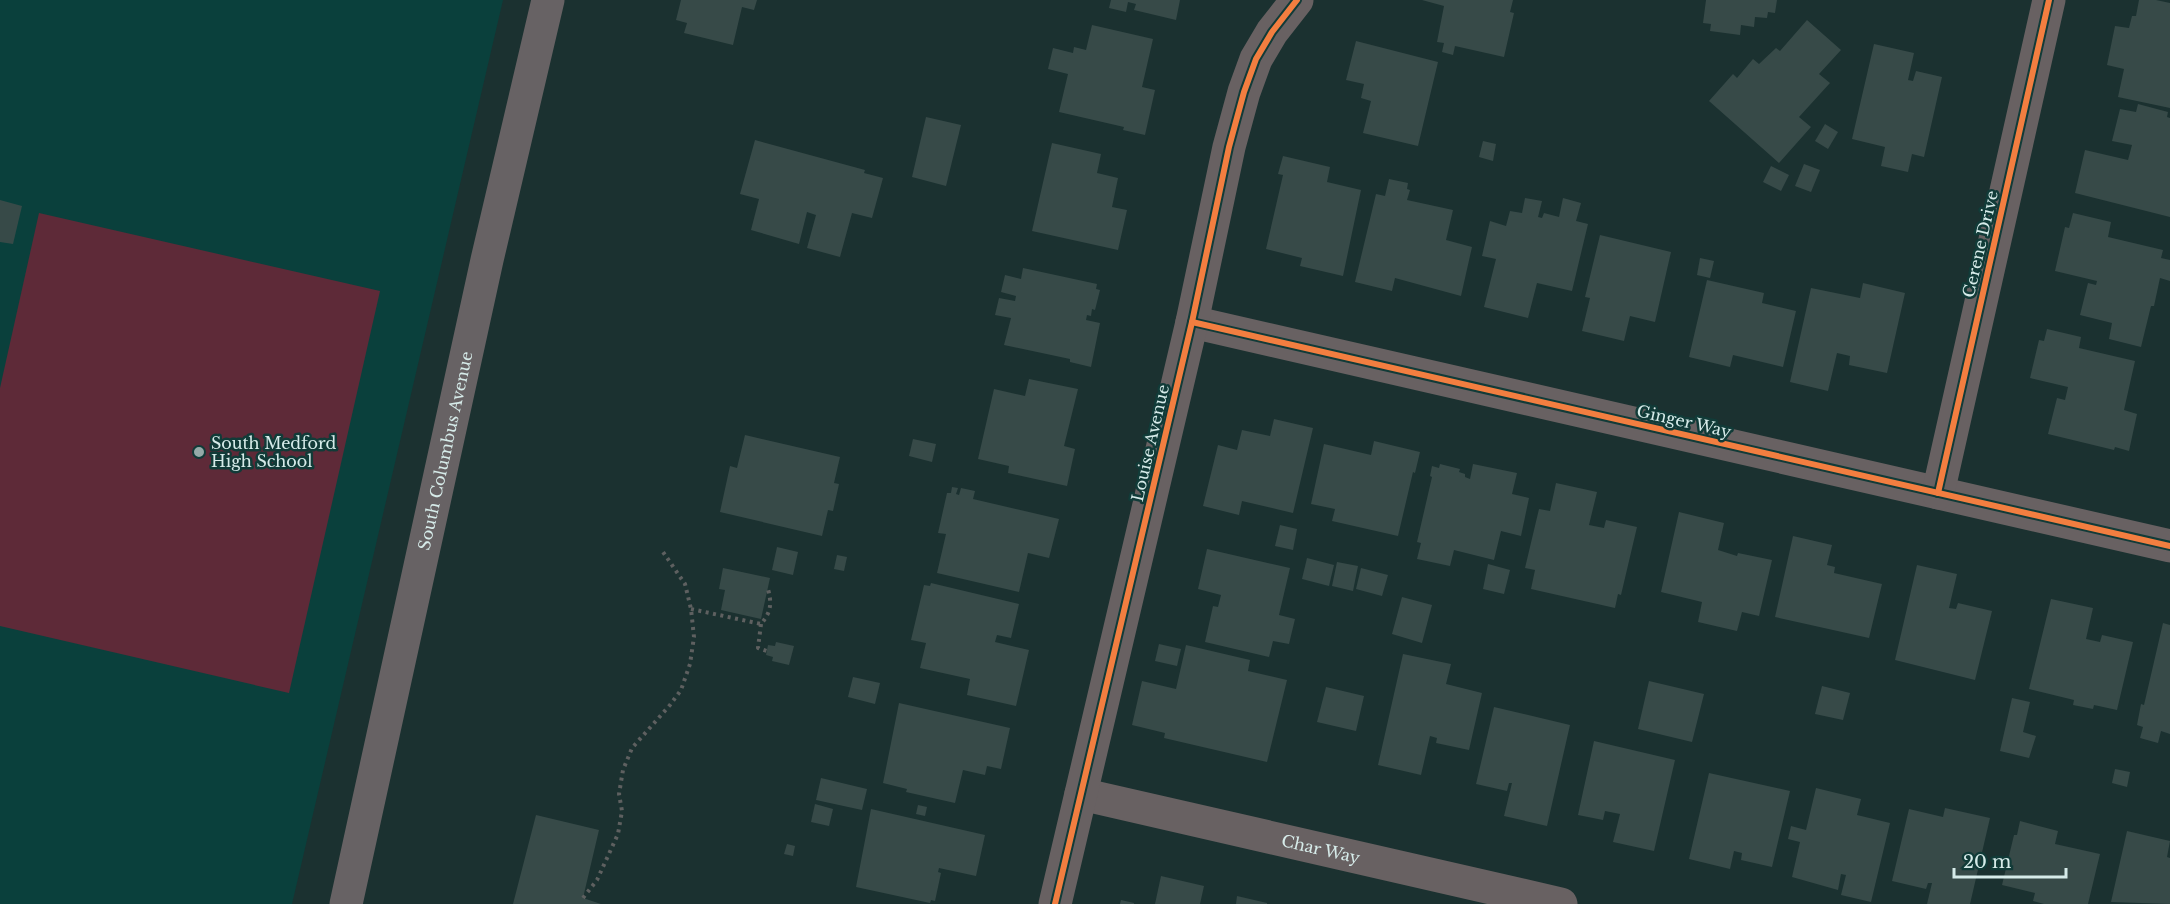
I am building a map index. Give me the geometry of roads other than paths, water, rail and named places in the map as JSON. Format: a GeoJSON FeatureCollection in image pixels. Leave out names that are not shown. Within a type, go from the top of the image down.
{"type":"FeatureCollection","features":[{"type":"Feature","properties":{"kind":"main road","name":"South Columbus Avenue"},"geometry":{"type":"LineString","coordinates":[[346,904],[487,260],[548,0]]}},
{"type":"Feature","properties":{"kind":"street","name":"Louise Avenue"},"geometry":{"type":"LineString","coordinates":[[1055,904],[1192,322],[1229,147],[1256,59],[1272,32],[1297,0]]}},
{"type":"Feature","properties":{"kind":"street","name":"Cerene Drive"},"geometry":{"type":"LineString","coordinates":[[1938,493],[2049,0]]}},
{"type":"Feature","properties":{"kind":"street","name":"Ginger Way"},"geometry":{"type":"LineString","coordinates":[[1192,322],[2170,546]]}},
{"type":"Feature","properties":{"kind":"street","name":"Char Way"},"geometry":{"type":"LineString","coordinates":[[1081,794],[1561,904]]}},
{"type":"Feature","properties":{"kind":"place","name":"South Medford High School"},"geometry":{"type":"Point","coordinates":[199,452]}}]}
